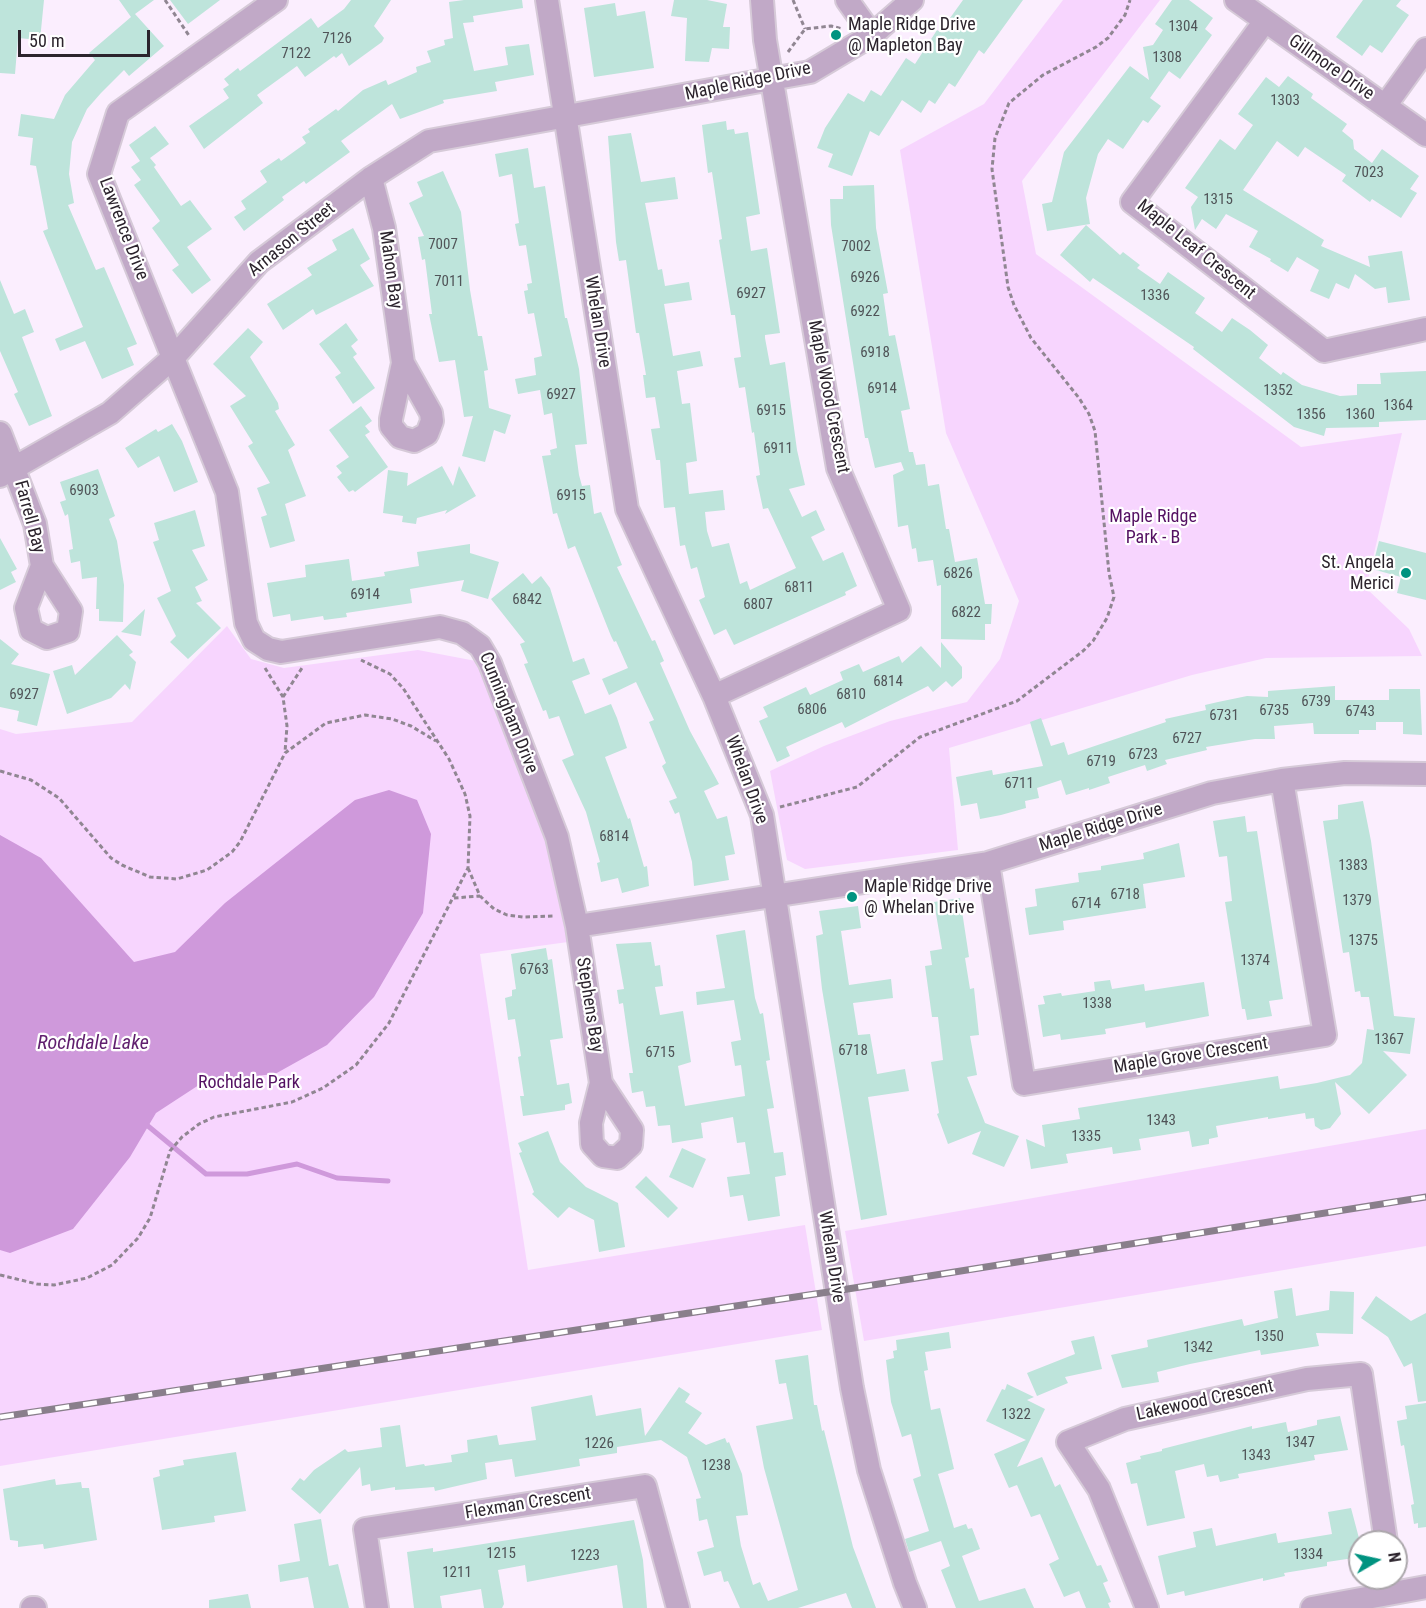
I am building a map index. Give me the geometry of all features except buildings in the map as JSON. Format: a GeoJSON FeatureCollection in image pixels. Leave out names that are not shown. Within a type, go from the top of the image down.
{"type":"FeatureCollection","features":[{"type":"Feature","properties":{"kind":"street","name":"Lawrence Drive"},"geometry":{"type":"LineString","coordinates":[[175,356],[99,174],[118,112],[276,0]]}},
{"type":"Feature","properties":{"kind":"street","name":"Whelan Drive"},"geometry":{"type":"LineString","coordinates":[[547,0],[627,509],[714,696],[762,815],[852,1388],[869,1470],[915,1608]]}},
{"type":"Feature","properties":{"kind":"street"},"geometry":{"type":"LineString","coordinates":[[762,0],[772,80]]}},
{"type":"Feature","properties":{"kind":"street"},"geometry":{"type":"LineString","coordinates":[[847,0],[872,35]]}},
{"type":"Feature","properties":{"kind":"street","name":"Maple Ridge Drive"},"geometry":{"type":"LineString","coordinates":[[565,117],[810,72],[872,35],[912,0]]}},
{"type":"Feature","properties":{"kind":"street","name":"Gillmore Drive"},"geometry":{"type":"LineString","coordinates":[[1236,0],[1426,135]]}},
{"type":"Feature","properties":{"kind":"street","name":"Maple Leaf Crescent"},"geometry":{"type":"LineString","coordinates":[[1265,21],[1132,202],[1324,351],[1426,329]]}},
{"type":"Feature","properties":{"kind":"street"},"geometry":{"type":"LineString","coordinates":[[1385,106],[1426,49]]}},
{"type":"Feature","properties":{"kind":"street","name":"Maple Wood Crescent"},"geometry":{"type":"LineString","coordinates":[[714,696],[899,610],[838,468],[772,80]]}},
{"type":"Feature","properties":{"kind":"street","name":"Arnason Street"},"geometry":{"type":"LineString","coordinates":[[8,472],[110,413],[175,356],[259,262],[371,178],[429,141],[565,117]]}},
{"type":"Feature","properties":{"kind":"street","name":"Mahon Bay"},"geometry":{"type":"LineString","coordinates":[[371,178],[384,228],[403,363]]}},
{"type":"Feature","properties":{"kind":"street"},"geometry":{"type":"LineString","coordinates":[[175,356],[227,492],[246,623],[254,640],[268,649]]}},
{"type":"Feature","properties":{"kind":"street","name":"Farrell Bay"},"geometry":{"type":"LineString","coordinates":[[0,433],[8,472],[35,524],[42,566]]}},
{"type":"Feature","properties":{"kind":"street","name":"Cunningham Drive"},"geometry":{"type":"LineString","coordinates":[[268,649],[281,652],[300,650],[440,627],[462,633],[480,646],[490,663],[556,837],[575,919]]}},
{"type":"Feature","properties":{"kind":"street","name":"Maple Ridge Drive"},"geometry":{"type":"LineString","coordinates":[[776,897],[988,863],[1212,793],[1282,780],[1345,773],[1426,774]]}},
{"type":"Feature","properties":{"kind":"street","name":"Maple Grove Crescent"},"geometry":{"type":"LineString","coordinates":[[988,863],[1024,1084],[1325,1035],[1282,780]]}},
{"type":"Feature","properties":{"kind":"street"},"geometry":{"type":"LineString","coordinates":[[575,919],[776,897]]}},
{"type":"Feature","properties":{"kind":"street","name":"Stephens Bay"},"geometry":{"type":"LineString","coordinates":[[575,919],[601,1083]]}},
{"type":"Feature","properties":{"kind":"street","name":"Lakewood Crescent"},"geometry":{"type":"LineString","coordinates":[[1147,1608],[1098,1489],[1068,1442],[1125,1419],[1307,1379],[1361,1374],[1384,1530]]}},
{"type":"Feature","properties":{"kind":"street","name":"Flexman Crescent"},"geometry":{"type":"LineString","coordinates":[[377,1608],[364,1530],[645,1486],[678,1608]]}},
{"type":"Feature","properties":{"kind":"street"},"geometry":{"type":"LineString","coordinates":[[1312,1608],[1426,1587]]}},
{"type":"Feature","properties":{"kind":"path"},"geometry":{"type":"LineString","coordinates":[[165,0],[201,53]]}},
{"type":"Feature","properties":{"kind":"path"},"geometry":{"type":"LineString","coordinates":[[793,0],[805,29]]}},
{"type":"Feature","properties":{"kind":"path"},"geometry":{"type":"LineString","coordinates":[[762,815],[779,807],[857,787],[920,737],[1017,701],[1083,651],[1093,641],[1107,618],[1114,597],[1109,573],[1095,431],[1089,414],[1079,398],[1031,338],[1014,305],[1008,287],[992,169],[995,138],[1009,103],[1043,75],[1096,47],[1108,38],[1125,15],[1130,0]]}},
{"type":"Feature","properties":{"kind":"path"},"geometry":{"type":"LineString","coordinates":[[772,80],[800,32],[805,29],[831,26],[872,35]]}},
{"type":"Feature","properties":{"kind":"path"},"geometry":{"type":"LineString","coordinates":[[0,1275],[37,1284],[54,1285],[87,1278],[112,1265],[133,1245],[150,1218],[170,1151],[182,1137],[214,1117],[292,1102],[311,1095],[356,1065],[389,1023],[468,868],[470,816],[465,794],[449,759],[390,674],[360,659],[357,641]]}},
{"type":"Feature","properties":{"kind":"path"},"geometry":{"type":"LineString","coordinates":[[0,771],[43,786],[69,808],[111,858],[138,874],[150,878],[177,879],[207,870],[221,862],[240,842],[285,753],[287,726],[283,697],[264,668],[268,649]]}},
{"type":"Feature","properties":{"kind":"path"},"geometry":{"type":"LineString","coordinates":[[283,697],[302,669],[300,650]]}},
{"type":"Feature","properties":{"kind":"path"},"geometry":{"type":"LineString","coordinates":[[285,753],[326,723],[365,715],[392,719],[411,726],[437,742]]}},
{"type":"Feature","properties":{"kind":"path"},"geometry":{"type":"LineString","coordinates":[[468,868],[480,896],[494,909],[507,915],[575,919]]}},
{"type":"Feature","properties":{"kind":"path"},"geometry":{"type":"LineString","coordinates":[[454,898],[480,896]]}},
{"type":"Feature","properties":{"kind":"green space","name":"Maple Ridge Park - B"},"geometry":{"type":"Polygon","coordinates":[[[1063,0],[1160,0],[1022,181],[1036,254],[1301,447],[1402,433],[1366,588],[1409,629],[1422,656],[1266,658],[1192,675],[949,748],[958,850],[805,869],[787,860],[770,771],[824,746],[890,721],[967,702],[1000,659],[1019,601],[946,433],[900,150],[984,104],[1063,0]]]}},
{"type":"Feature","properties":{"kind":"green space","name":"Rochdale Park"},"geometry":{"type":"Polygon","coordinates":[[[227,626],[251,659],[284,668],[418,650],[476,661],[545,839],[568,942],[480,954],[528,1270],[805,1225],[822,1330],[0,1466],[0,729],[16,734],[132,722],[227,626]]]}},
{"type":"Feature","properties":{"kind":"green space"},"geometry":{"type":"Polygon","coordinates":[[[1426,1129],[1426,1246],[864,1341],[845,1231],[1426,1129]]]}},
{"type":"Feature","properties":{"kind":"water","name":"Rochdale Lake"},"geometry":{"type":"Polygon","coordinates":[[[389,790],[417,800],[431,834],[423,913],[374,997],[327,1045],[275,1074],[205,1081],[156,1113],[130,1157],[73,1229],[10,1253],[0,1250],[0,835],[41,858],[134,962],[175,952],[225,903],[355,800],[389,790]]]}},
{"type":"Feature","properties":{"kind":"waterway"},"geometry":{"type":"LineString","coordinates":[[148,1126],[206,1174],[247,1174],[297,1164],[337,1178],[388,1181]]}},
{"type":"Feature","properties":{"kind":"railway"},"geometry":{"type":"LineString","coordinates":[[0,1417],[835,1291],[1426,1197]]}},
{"type":"Feature","properties":{"kind":"place","name":"Maple Ridge Drive @ Mapleton Bay"},"geometry":{"type":"Point","coordinates":[836,35]}},
{"type":"Feature","properties":{"kind":"place","name":"St. Angela Merici"},"geometry":{"type":"Point","coordinates":[1406,573]}},
{"type":"Feature","properties":{"kind":"place","name":"Maple Ridge Drive @ Whelan Drive"},"geometry":{"type":"Point","coordinates":[852,897]}}]}
